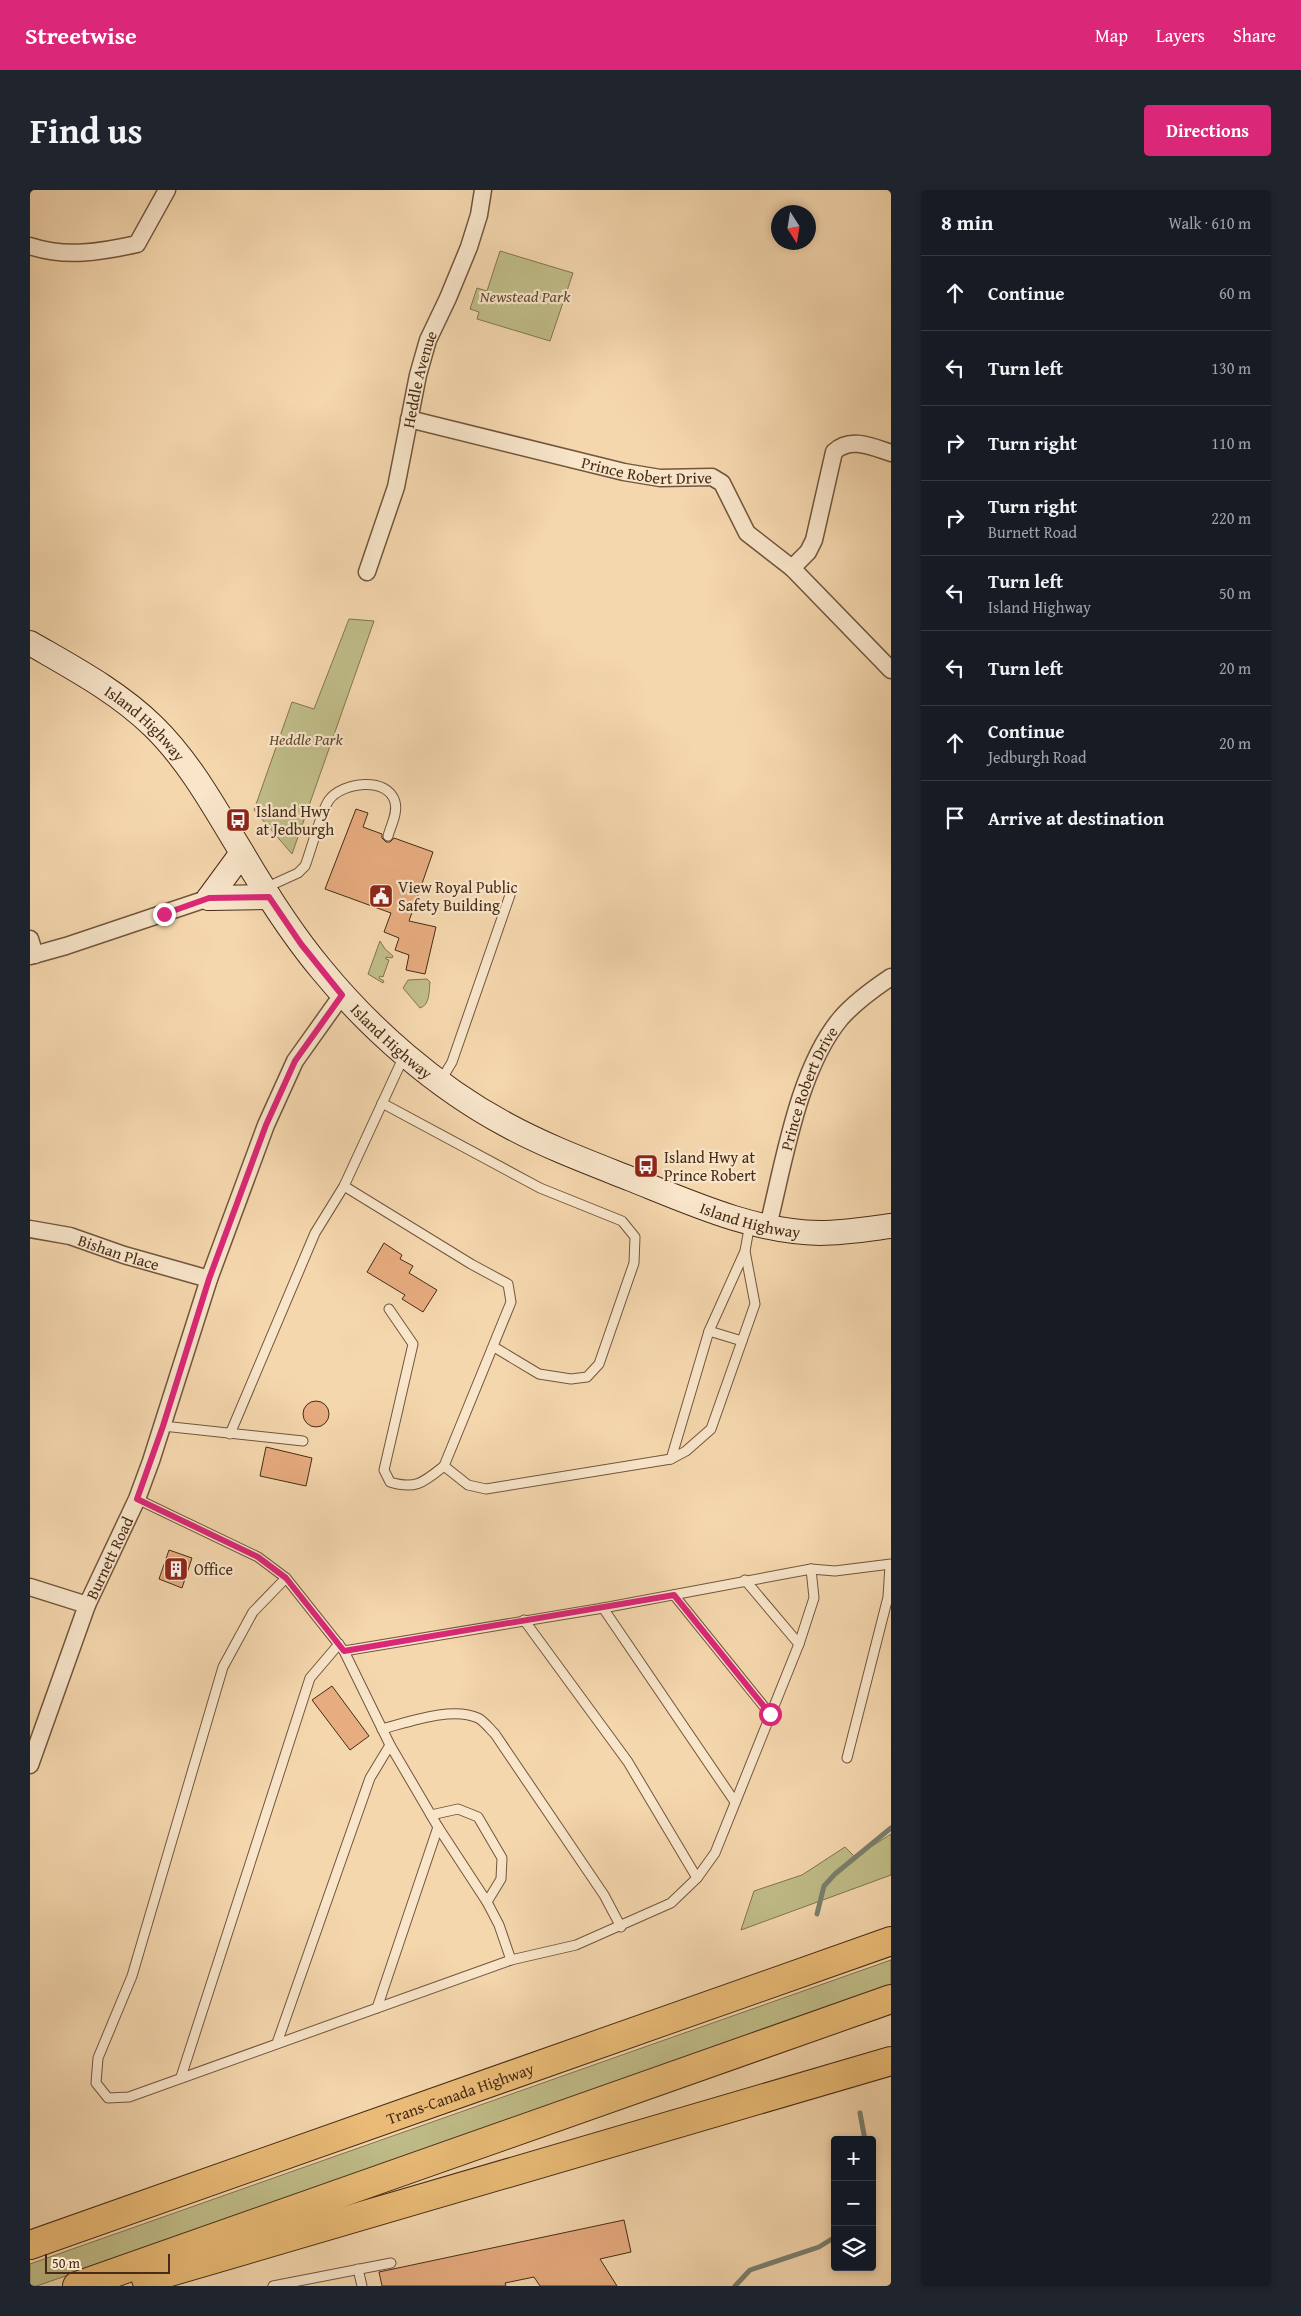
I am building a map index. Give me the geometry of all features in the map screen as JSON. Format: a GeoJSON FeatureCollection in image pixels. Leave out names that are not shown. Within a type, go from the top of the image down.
{"type":"FeatureCollection","features":[{"type":"Feature","properties":{"kind":"highway","name":"Trans-Canada Highway"},"geometry":{"type":"LineString","coordinates":[[30,2245],[891,1941]]}},
{"type":"Feature","properties":{"kind":"highway"},"geometry":{"type":"LineString","coordinates":[[77,2286],[891,1999]]}},
{"type":"Feature","properties":{"kind":"highway"},"geometry":{"type":"LineString","coordinates":[[123,2286],[891,2061]]}},
{"type":"Feature","properties":{"kind":"highway"},"geometry":{"type":"LineString","coordinates":[[718,2112],[891,2078]]}},
{"type":"Feature","properties":{"kind":"main road","name":"Island Highway"},"geometry":{"type":"LineString","coordinates":[[30,643],[108,689],[153,726],[203,787],[266,893],[301,944],[342,995],[404,1056],[440,1082],[504,1124],[582,1160],[688,1202],[759,1224],[819,1233],[891,1226]]}},
{"type":"Feature","properties":{"kind":"main road"},"geometry":{"type":"LineString","coordinates":[[209,898],[242,853]]}},
{"type":"Feature","properties":{"kind":"main road"},"geometry":{"type":"LineString","coordinates":[[209,898],[266,893]]}},
{"type":"Feature","properties":{"kind":"street"},"geometry":{"type":"LineString","coordinates":[[30,246],[50,253],[97,253],[137,244],[167,190]]}},
{"type":"Feature","properties":{"kind":"street","name":"Heddle Avenue"},"geometry":{"type":"LineString","coordinates":[[367,572],[396,487],[409,419],[428,340],[469,248],[483,190]]}},
{"type":"Feature","properties":{"kind":"street","name":"Prince Robert Drive"},"geometry":{"type":"LineString","coordinates":[[409,419],[624,472],[660,478],[712,477],[722,483],[747,533],[792,568],[891,670]]}},
{"type":"Feature","properties":{"kind":"street"},"geometry":{"type":"LineString","coordinates":[[792,568],[808,552],[814,540],[834,452],[840,446],[858,443],[891,453]]}},
{"type":"Feature","properties":{"kind":"street"},"geometry":{"type":"LineString","coordinates":[[32,950],[209,898]]}},
{"type":"Feature","properties":{"kind":"street","name":"Prince Robert Drive"},"geometry":{"type":"LineString","coordinates":[[759,1224],[810,1074],[826,1040],[841,1019],[864,995],[891,976]]}},
{"type":"Feature","properties":{"kind":"street","name":"Burnett Road"},"geometry":{"type":"LineString","coordinates":[[30,1765],[87,1605],[137,1499],[163,1426],[209,1279],[266,1125],[295,1061],[342,995]]}},
{"type":"Feature","properties":{"kind":"street","name":"Bishan Place"},"geometry":{"type":"LineString","coordinates":[[30,1228],[70,1236],[124,1255],[209,1279]]}},
{"type":"Feature","properties":{"kind":"street"},"geometry":{"type":"LineString","coordinates":[[30,1587],[87,1605]]}},
{"type":"Feature","properties":{"kind":"lane"},"geometry":{"type":"LineString","coordinates":[[266,893],[298,873],[305,866],[329,800],[338,792],[370,784],[382,787],[392,794],[395,804],[395,815],[388,836]]}},
{"type":"Feature","properties":{"kind":"lane"},"geometry":{"type":"LineString","coordinates":[[440,1082],[452,1062],[510,895]]}},
{"type":"Feature","properties":{"kind":"lane"},"geometry":{"type":"LineString","coordinates":[[230,1434],[316,1233],[344,1186],[404,1056]]}},
{"type":"Feature","properties":{"kind":"lane"},"geometry":{"type":"LineString","coordinates":[[382,1103],[540,1188],[622,1221],[635,1236],[634,1263],[599,1364],[587,1377],[571,1379],[539,1374],[494,1347]]}},
{"type":"Feature","properties":{"kind":"lane"},"geometry":{"type":"LineString","coordinates":[[344,1186],[471,1264],[508,1284],[511,1302],[444,1466],[424,1483],[405,1487],[390,1482],[384,1470],[413,1344],[389,1309]]}},
{"type":"Feature","properties":{"kind":"lane"},"geometry":{"type":"LineString","coordinates":[[671,1459],[709,1331],[759,1224]]}},
{"type":"Feature","properties":{"kind":"lane"},"geometry":{"type":"LineString","coordinates":[[444,1466],[468,1485],[486,1489],[671,1459],[686,1451],[710,1429],[755,1304],[745,1251]]}},
{"type":"Feature","properties":{"kind":"lane"},"geometry":{"type":"LineString","coordinates":[[709,1331],[742,1341]]}},
{"type":"Feature","properties":{"kind":"lane"},"geometry":{"type":"LineString","coordinates":[[163,1426],[303,1441]]}},
{"type":"Feature","properties":{"kind":"lane"},"geometry":{"type":"LineString","coordinates":[[137,1499],[258,1557],[286,1578],[342,1648],[390,1745],[431,1815],[487,1902],[499,1925],[511,1960]]}},
{"type":"Feature","properties":{"kind":"lane"},"geometry":{"type":"LineString","coordinates":[[181,2077],[310,1678],[342,1648],[603,1608],[811,1569],[835,1571],[891,1564],[888,1597],[848,1758]]}},
{"type":"Feature","properties":{"kind":"lane"},"geometry":{"type":"LineString","coordinates":[[286,1578],[253,1612],[224,1667],[132,1976],[98,2058],[96,2083],[108,2098],[128,2097],[511,1960],[576,1945],[671,1904],[697,1878],[716,1853],[799,1644],[814,1598],[811,1569]]}},
{"type":"Feature","properties":{"kind":"lane"},"geometry":{"type":"LineString","coordinates":[[745,1580],[799,1644]]}},
{"type":"Feature","properties":{"kind":"lane"},"geometry":{"type":"LineString","coordinates":[[674,1595],[770,1714]]}},
{"type":"Feature","properties":{"kind":"lane"},"geometry":{"type":"LineString","coordinates":[[603,1608],[735,1802]]}},
{"type":"Feature","properties":{"kind":"lane"},"geometry":{"type":"LineString","coordinates":[[524,1620],[628,1762],[697,1878]]}},
{"type":"Feature","properties":{"kind":"lane"},"geometry":{"type":"LineString","coordinates":[[382,1729],[419,1719],[458,1714],[479,1719],[495,1734],[517,1766],[604,1895],[621,1927]]}},
{"type":"Feature","properties":{"kind":"lane"},"geometry":{"type":"LineString","coordinates":[[278,2043],[370,1778],[390,1745]]}},
{"type":"Feature","properties":{"kind":"lane"},"geometry":{"type":"LineString","coordinates":[[431,1815],[458,1809],[478,1817],[502,1858],[500,1879],[487,1902]]}},
{"type":"Feature","properties":{"kind":"lane"},"geometry":{"type":"LineString","coordinates":[[377,2008],[438,1826]]}},
{"type":"Feature","properties":{"kind":"lane"},"geometry":{"type":"LineString","coordinates":[[273,2286],[391,2263]]}},
{"type":"Feature","properties":{"kind":"lane"},"geometry":{"type":"LineString","coordinates":[[358,2269],[362,2286]]}},
{"type":"Feature","properties":{"kind":"green space","name":"Newstead Park"},"geometry":{"type":"Polygon","coordinates":[[[500,251],[573,273],[550,341],[477,319],[479,312],[470,309],[477,288],[487,291],[500,251]]]}},
{"type":"Feature","properties":{"kind":"green space","name":"Heddle Park"},"geometry":{"type":"Polygon","coordinates":[[[349,619],[374,621],[292,854],[254,810],[292,702],[314,709],[349,619]]]}},
{"type":"Feature","properties":{"kind":"green space"},"geometry":{"type":"Polygon","coordinates":[[[380,941],[393,956],[392,958],[386,957],[389,960],[383,977],[380,976],[379,978],[384,981],[383,983],[368,974],[380,941]]]}},
{"type":"Feature","properties":{"kind":"green space"},"geometry":{"type":"Polygon","coordinates":[[[427,979],[430,982],[428,997],[426,1004],[420,1008],[403,988],[408,980],[427,979]]]}},
{"type":"Feature","properties":{"kind":"green space"},"geometry":{"type":"Polygon","coordinates":[[[891,1834],[891,1875],[741,1930],[754,1891],[802,1875],[845,1847],[855,1857],[891,1834]]]}},
{"type":"Feature","properties":{"kind":"green space"},"geometry":{"type":"Polygon","coordinates":[[[891,1960],[891,1985],[37,2286],[30,2286],[30,2264],[891,1960]]]}},
{"type":"Feature","properties":{"kind":"building","name":"View Royal Public Safety Building"},"geometry":{"type":"Polygon","coordinates":[[[356,809],[368,813],[363,827],[382,834],[382,838],[386,842],[390,842],[394,838],[433,852],[409,921],[436,927],[425,974],[406,970],[409,955],[395,950],[399,938],[384,932],[391,913],[325,889],[356,809]]]}},
{"type":"Feature","properties":{"kind":"building"},"geometry":{"type":"Polygon","coordinates":[[[384,1243],[402,1255],[400,1259],[413,1266],[409,1273],[437,1290],[423,1312],[402,1299],[405,1295],[367,1272],[384,1243]]]}},
{"type":"Feature","properties":{"kind":"building"},"geometry":{"type":"Polygon","coordinates":[[[316,1401],[325,1405],[329,1414],[325,1423],[316,1427],[307,1423],[303,1414],[307,1405],[316,1401]]]}},
{"type":"Feature","properties":{"kind":"building"},"geometry":{"type":"Polygon","coordinates":[[[266,1447],[312,1458],[306,1486],[260,1476],[266,1447]]]}},
{"type":"Feature","properties":{"kind":"building","name":"Office"},"geometry":{"type":"Polygon","coordinates":[[[169,1550],[192,1558],[182,1588],[159,1579],[169,1550]]]}},
{"type":"Feature","properties":{"kind":"building"},"geometry":{"type":"Polygon","coordinates":[[[332,1686],[369,1736],[350,1750],[312,1700],[332,1686]]]}},
{"type":"Feature","properties":{"kind":"building"},"geometry":{"type":"Polygon","coordinates":[[[624,2220],[631,2252],[600,2259],[617,2286],[540,2286],[534,2277],[505,2283],[506,2286],[382,2286],[379,2272],[624,2220]]]}},
{"type":"Feature","properties":{"kind":"waterway"},"geometry":{"type":"LineString","coordinates":[[817,1914],[824,1886],[835,1874],[891,1828]]}},
{"type":"Feature","properties":{"kind":"waterway"},"geometry":{"type":"LineString","coordinates":[[860,2113],[864,2136]]}},
{"type":"Feature","properties":{"kind":"waterway"},"geometry":{"type":"LineString","coordinates":[[735,2286],[750,2270],[819,2247],[831,2240]]}},
{"type":"Feature","properties":{"kind":"place","name":"Island Hwy at Jedburgh"},"geometry":{"type":"Point","coordinates":[238,820]}},
{"type":"Feature","properties":{"kind":"place","name":"View Royal Public Safety Building"},"geometry":{"type":"Point","coordinates":[381,896]}},
{"type":"Feature","properties":{"kind":"place","name":"Island Hwy at Prince Robert"},"geometry":{"type":"Point","coordinates":[646,1166]}},
{"type":"Feature","properties":{"kind":"place","name":"Office"},"geometry":{"type":"Point","coordinates":[176,1569]}},
{"type":"Feature","properties":{"kind":"route"},"geometry":{"type":"LineString","coordinates":[[164,914],[209,898],[269,897],[301,944],[342,995],[295,1061],[266,1125],[209,1279],[158,1443],[137,1499],[258,1557],[286,1578],[344,1651],[674,1595],[770,1714]]}}]}
